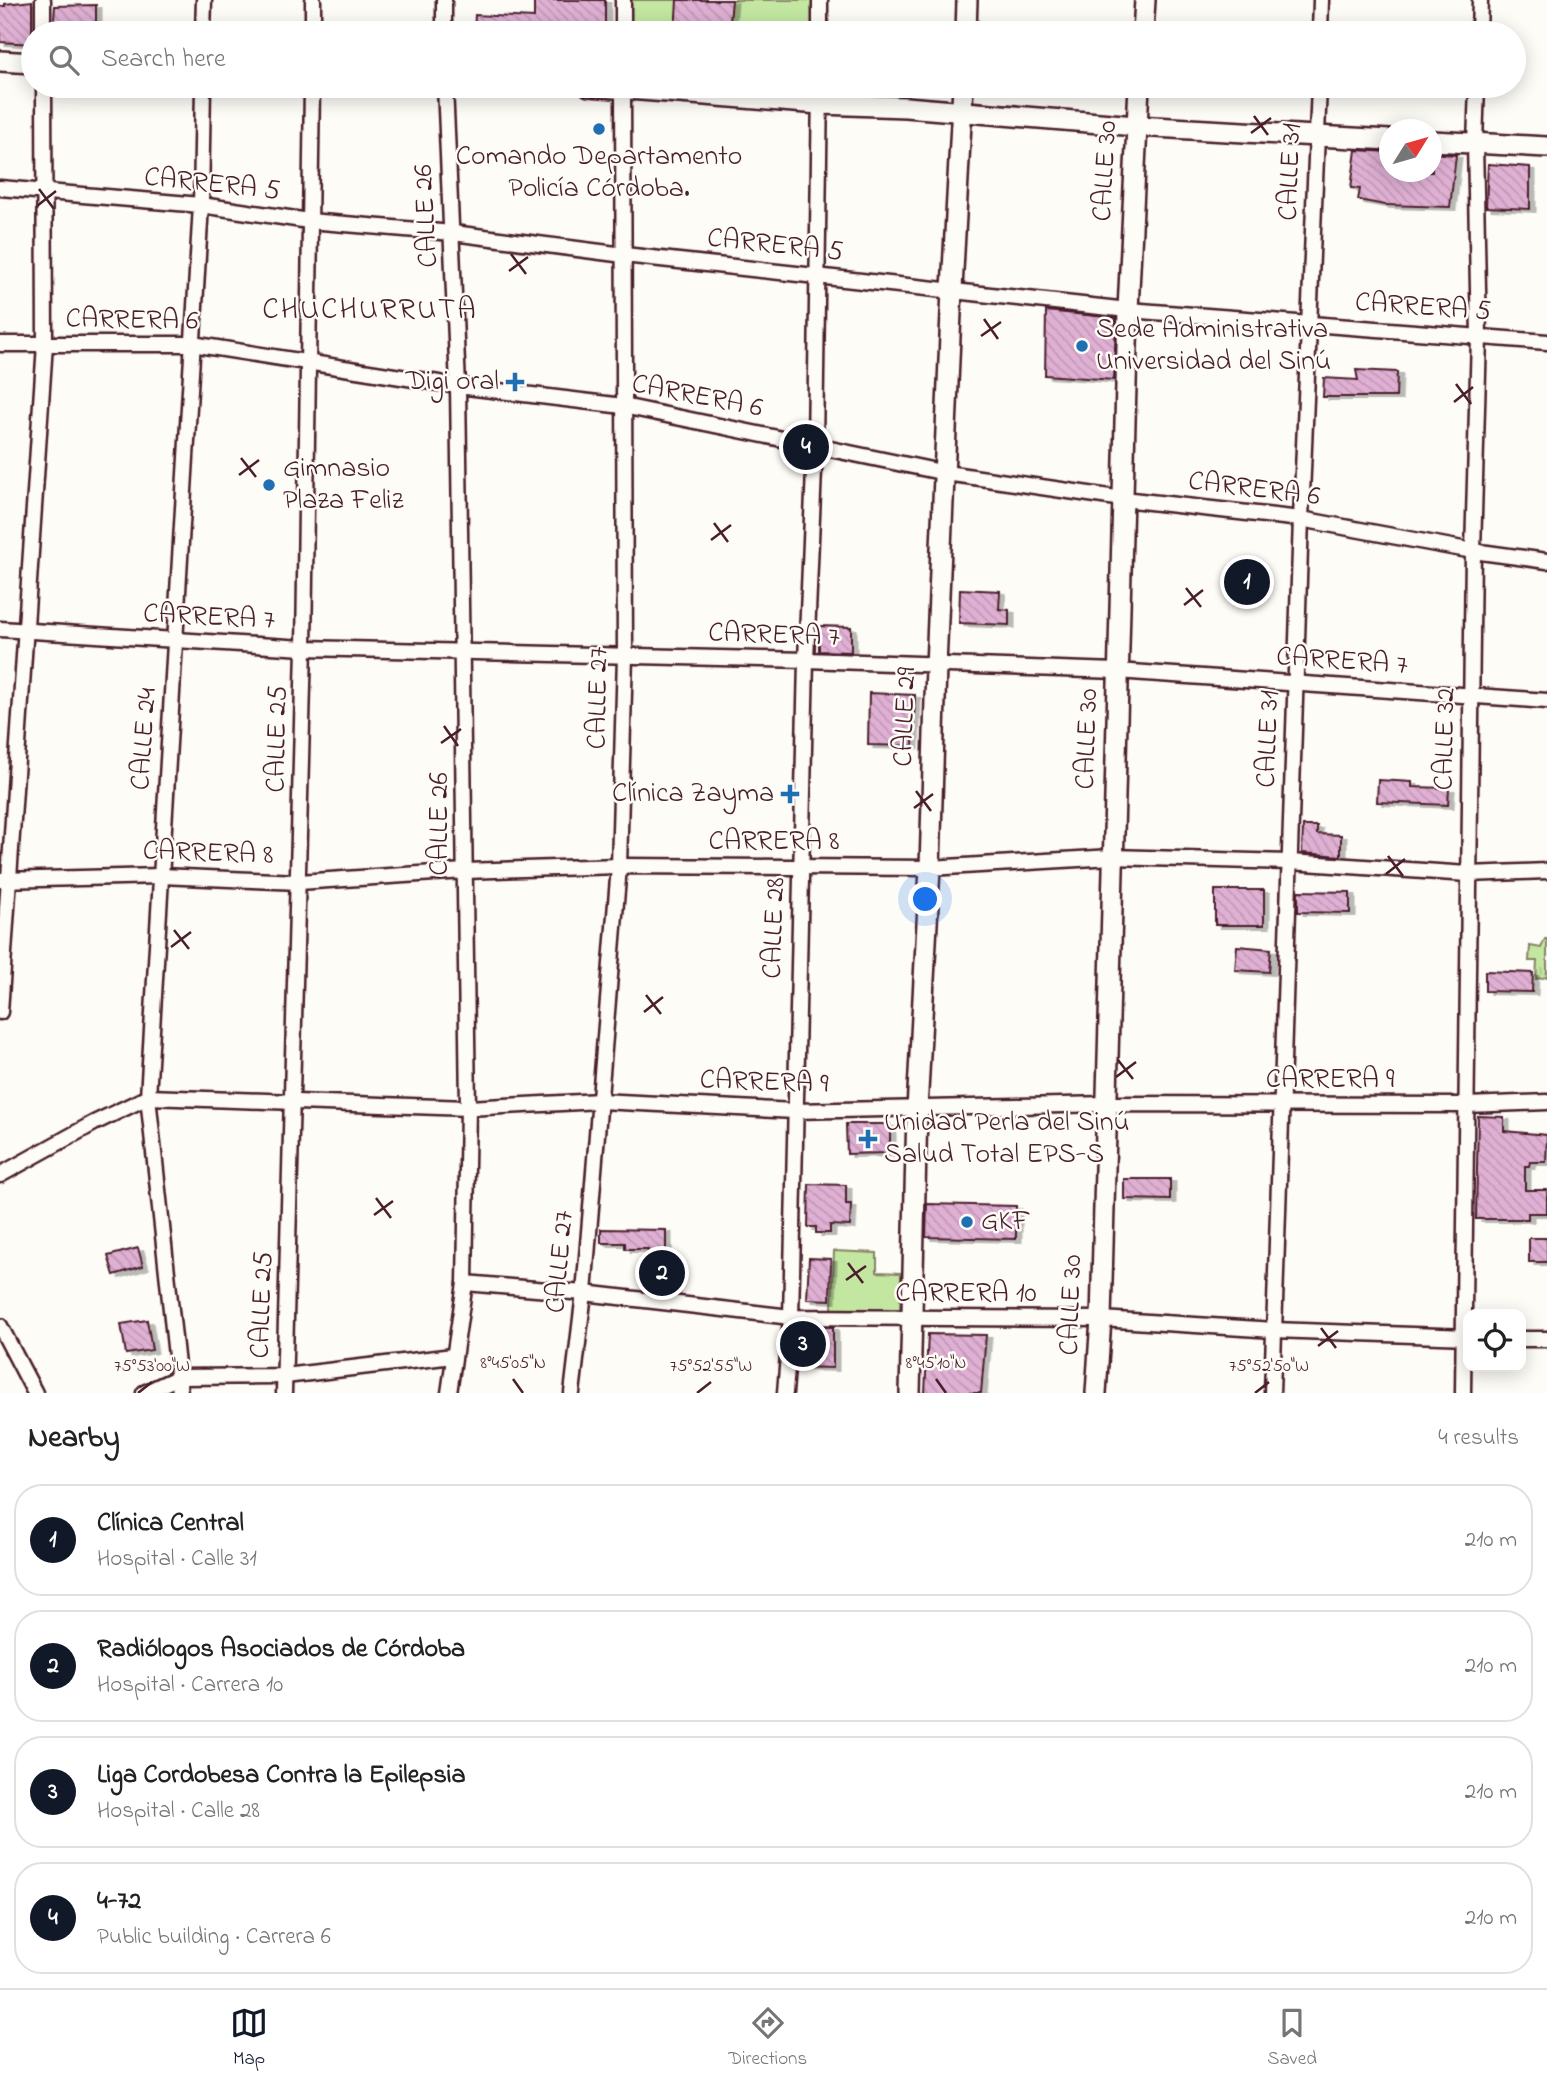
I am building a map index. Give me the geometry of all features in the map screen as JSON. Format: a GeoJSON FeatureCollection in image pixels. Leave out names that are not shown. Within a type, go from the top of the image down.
{"type":"FeatureCollection","features":[{"type":"Feature","properties":{"kind":"street"},"geometry":{"type":"LineString","coordinates":[[43,0],[43,21]]}},
{"type":"Feature","properties":{"kind":"street"},"geometry":{"type":"LineString","coordinates":[[203,21],[204,0]]}},
{"type":"Feature","properties":{"kind":"street"},"geometry":{"type":"LineString","coordinates":[[313,0],[313,21]]}},
{"type":"Feature","properties":{"kind":"street"},"geometry":{"type":"LineString","coordinates":[[444,0],[444,21]]}},
{"type":"Feature","properties":{"kind":"street"},"geometry":{"type":"LineString","coordinates":[[623,0],[623,21]]}},
{"type":"Feature","properties":{"kind":"street"},"geometry":{"type":"LineString","coordinates":[[820,0],[820,21]]}},
{"type":"Feature","properties":{"kind":"street"},"geometry":{"type":"LineString","coordinates":[[966,21],[967,0]]}},
{"type":"Feature","properties":{"kind":"street"},"geometry":{"type":"LineString","coordinates":[[1144,21],[1145,0]]}},
{"type":"Feature","properties":{"kind":"street"},"geometry":{"type":"LineString","coordinates":[[1320,21],[1321,0]]}},
{"type":"Feature","properties":{"kind":"street"},"geometry":{"type":"LineString","coordinates":[[1479,21],[1480,0]]}},
{"type":"Feature","properties":{"kind":"street"},"geometry":{"type":"LineString","coordinates":[[0,61],[21,62]]}},
{"type":"Feature","properties":{"kind":"street"},"geometry":{"type":"LineString","coordinates":[[0,1012],[5,880],[26,630],[45,344],[44,98]]}},
{"type":"Feature","properties":{"kind":"street","name":"CALLE 24"},"geometry":{"type":"LineString","coordinates":[[180,1393],[148,1097],[201,205],[202,98]]}},
{"type":"Feature","properties":{"kind":"street","name":"CALLE 25"},"geometry":{"type":"LineString","coordinates":[[284,1393],[299,882],[312,98]]}},
{"type":"Feature","properties":{"kind":"street","name":"CALLE 26"},"geometry":{"type":"LineString","coordinates":[[446,98],[458,386],[468,1108],[465,1283],[449,1393]]}},
{"type":"Feature","properties":{"kind":"street","name":"CALLE 27"},"geometry":{"type":"LineString","coordinates":[[572,1393],[584,1293],[619,866],[625,656],[623,98]]}},
{"type":"Feature","properties":{"kind":"street","name":"CALLE 28"},"geometry":{"type":"LineString","coordinates":[[785,1393],[791,1317],[806,660],[815,446],[820,98]]}},
{"type":"Feature","properties":{"kind":"street"},"geometry":{"type":"LineString","coordinates":[[847,98],[1136,126],[1379,140]]}},
{"type":"Feature","properties":{"kind":"street","name":"CALLE 29"},"geometry":{"type":"LineString","coordinates":[[910,1393],[918,1110],[930,868],[936,666],[963,98]]}},
{"type":"Feature","properties":{"kind":"street","name":"CALLE 30"},"geometry":{"type":"LineString","coordinates":[[1097,1393],[1122,499],[1138,98]]}},
{"type":"Feature","properties":{"kind":"street","name":"CALLE 31"},"geometry":{"type":"LineString","coordinates":[[1272,1393],[1308,324],[1319,98]]}},
{"type":"Feature","properties":{"kind":"street","name":"CALLE 32"},"geometry":{"type":"LineString","coordinates":[[1466,1309],[1468,874],[1479,337],[1477,98]]}},
{"type":"Feature","properties":{"kind":"street"},"geometry":{"type":"LineString","coordinates":[[1442,141],[1547,147]]}},
{"type":"Feature","properties":{"kind":"street","name":"CARRERA 5"},"geometry":{"type":"LineString","coordinates":[[0,188],[201,205],[309,221],[453,233],[624,256],[952,289],[1128,310],[1547,342]]}},
{"type":"Feature","properties":{"kind":"street","name":"CARRERA 6"},"geometry":{"type":"LineString","coordinates":[[0,344],[192,345],[458,386],[623,407],[946,473],[1122,499],[1301,519],[1473,551],[1547,561]]}},
{"type":"Feature","properties":{"kind":"street","name":"CARRERA 7"},"geometry":{"type":"LineString","coordinates":[[0,629],[304,648],[806,660],[1117,671],[1547,701]]}},
{"type":"Feature","properties":{"kind":"street","name":"CARRERA 8"},"geometry":{"type":"LineString","coordinates":[[5,880],[161,876],[299,882],[465,871],[619,866],[930,868],[1112,857],[1290,862],[1468,874],[1547,871]]}},
{"type":"Feature","properties":{"kind":"street","name":"CARRERA 9"},"geometry":{"type":"LineString","coordinates":[[0,1175],[94,1123],[148,1097],[468,1108],[600,1101],[795,1111],[1107,1104],[1466,1105],[1547,1102]]}},
{"type":"Feature","properties":{"kind":"street","name":"CARRERA 10"},"geometry":{"type":"LineString","coordinates":[[465,1283],[584,1293],[791,1317],[1101,1319],[1274,1330],[1463,1337]]}},
{"type":"Feature","properties":{"kind":"street"},"geometry":{"type":"LineString","coordinates":[[0,1326],[35,1393]]}},
{"type":"Feature","properties":{"kind":"street"},"geometry":{"type":"LineString","coordinates":[[1526,1339],[1547,1339]]}},
{"type":"Feature","properties":{"kind":"street"},"geometry":{"type":"LineString","coordinates":[[144,1393],[179,1377],[285,1376],[453,1356]]}},
{"type":"Feature","properties":{"kind":"street","name":"CALLE 32"},"geometry":{"type":"LineString","coordinates":[[1463,1393],[1464,1372]]}},
{"type":"Feature","properties":{"kind":"green space"},"geometry":{"type":"Polygon","coordinates":[[[631,0],[817,0],[817,21],[631,21],[631,0]]]}},
{"type":"Feature","properties":{"kind":"green space"},"geometry":{"type":"Polygon","coordinates":[[[1545,939],[1547,977],[1536,979],[1537,961],[1529,961],[1530,946],[1541,948],[1545,939]]]}},
{"type":"Feature","properties":{"kind":"green space"},"geometry":{"type":"Polygon","coordinates":[[[834,1251],[877,1253],[877,1272],[901,1273],[900,1311],[832,1309],[834,1251]]]}},
{"type":"Feature","properties":{"kind":"building"},"geometry":{"type":"Polygon","coordinates":[[[534,0],[605,0],[605,21],[475,21],[475,15],[534,18],[534,0]]]}},
{"type":"Feature","properties":{"kind":"building"},"geometry":{"type":"Polygon","coordinates":[[[677,0],[732,0],[730,21],[676,21],[677,0]]]}},
{"type":"Feature","properties":{"kind":"building"},"geometry":{"type":"Polygon","coordinates":[[[32,1],[32,21],[21,21],[21,43],[0,42],[0,6],[32,1]]]}},
{"type":"Feature","properties":{"kind":"building"},"geometry":{"type":"Polygon","coordinates":[[[96,5],[96,21],[54,21],[55,6],[96,5]]]}},
{"type":"Feature","properties":{"kind":"building"},"geometry":{"type":"Polygon","coordinates":[[[1356,150],[1379,151],[1379,182],[1442,182],[1442,154],[1456,155],[1450,207],[1385,205],[1358,200],[1360,189],[1351,188],[1356,150]]]}},
{"type":"Feature","properties":{"kind":"building"},"geometry":{"type":"Polygon","coordinates":[[[1488,164],[1530,167],[1530,209],[1486,207],[1488,164]]]}},
{"type":"Feature","properties":{"kind":"building","name":"Sede Administrativa Universidad del Sinú"},"geometry":{"type":"Polygon","coordinates":[[[1046,311],[1116,318],[1114,380],[1045,375],[1046,311]]]}},
{"type":"Feature","properties":{"kind":"building"},"geometry":{"type":"Polygon","coordinates":[[[1356,370],[1397,372],[1396,397],[1323,397],[1324,378],[1358,380],[1356,370]]]}},
{"type":"Feature","properties":{"kind":"building"},"geometry":{"type":"Polygon","coordinates":[[[960,589],[1000,591],[999,609],[1009,610],[1009,625],[959,623],[960,589]]]}},
{"type":"Feature","properties":{"kind":"building"},"geometry":{"type":"Polygon","coordinates":[[[819,626],[851,627],[851,652],[819,651],[819,626]]]}},
{"type":"Feature","properties":{"kind":"building"},"geometry":{"type":"Polygon","coordinates":[[[869,693],[915,695],[913,746],[868,745],[869,693]]]}},
{"type":"Feature","properties":{"kind":"building"},"geometry":{"type":"Polygon","coordinates":[[[1378,780],[1412,782],[1412,787],[1449,788],[1448,805],[1377,802],[1378,780]]]}},
{"type":"Feature","properties":{"kind":"building"},"geometry":{"type":"Polygon","coordinates":[[[1303,826],[1317,826],[1317,834],[1341,835],[1341,856],[1302,853],[1303,826]]]}},
{"type":"Feature","properties":{"kind":"building"},"geometry":{"type":"Polygon","coordinates":[[[1215,890],[1264,890],[1264,925],[1215,925],[1215,890]]]}},
{"type":"Feature","properties":{"kind":"building"},"geometry":{"type":"Polygon","coordinates":[[[1298,891],[1350,892],[1350,913],[1298,912],[1298,891]]]}},
{"type":"Feature","properties":{"kind":"building"},"geometry":{"type":"Polygon","coordinates":[[[1237,946],[1271,949],[1269,972],[1235,970],[1237,946]]]}},
{"type":"Feature","properties":{"kind":"building"},"geometry":{"type":"Polygon","coordinates":[[[1485,971],[1533,973],[1532,992],[1485,991],[1485,971]]]}},
{"type":"Feature","properties":{"kind":"building"},"geometry":{"type":"Polygon","coordinates":[[[1478,1116],[1504,1117],[1504,1131],[1547,1135],[1546,1162],[1530,1162],[1529,1166],[1525,1166],[1525,1190],[1547,1190],[1547,1213],[1528,1213],[1528,1219],[1476,1219],[1478,1116]]]}},
{"type":"Feature","properties":{"kind":"building"},"geometry":{"type":"Polygon","coordinates":[[[846,1124],[890,1124],[890,1153],[847,1154],[846,1124]]]}},
{"type":"Feature","properties":{"kind":"building"},"geometry":{"type":"Polygon","coordinates":[[[1124,1179],[1170,1179],[1170,1200],[1124,1199],[1124,1179]]]}},
{"type":"Feature","properties":{"kind":"building"},"geometry":{"type":"Polygon","coordinates":[[[809,1184],[846,1185],[846,1204],[851,1204],[850,1226],[830,1225],[830,1233],[816,1233],[816,1227],[808,1227],[809,1184]]]}},
{"type":"Feature","properties":{"kind":"building"},"geometry":{"type":"Polygon","coordinates":[[[927,1204],[1016,1206],[1016,1239],[926,1237],[927,1204]]]}},
{"type":"Feature","properties":{"kind":"building"},"geometry":{"type":"Polygon","coordinates":[[[601,1229],[666,1230],[666,1255],[676,1256],[675,1291],[646,1289],[648,1249],[625,1249],[625,1243],[601,1243],[601,1229]]]}},
{"type":"Feature","properties":{"kind":"building"},"geometry":{"type":"Polygon","coordinates":[[[1529,1238],[1547,1238],[1547,1262],[1529,1262],[1529,1238]]]}},
{"type":"Feature","properties":{"kind":"building"},"geometry":{"type":"Polygon","coordinates":[[[138,1248],[143,1266],[114,1275],[108,1256],[138,1248]]]}},
{"type":"Feature","properties":{"kind":"building"},"geometry":{"type":"Polygon","coordinates":[[[809,1258],[831,1259],[830,1300],[807,1299],[809,1258]]]}},
{"type":"Feature","properties":{"kind":"building"},"geometry":{"type":"Polygon","coordinates":[[[147,1320],[152,1350],[126,1354],[121,1324],[147,1320]]]}},
{"type":"Feature","properties":{"kind":"building"},"geometry":{"type":"Polygon","coordinates":[[[800,1327],[833,1327],[833,1368],[797,1367],[800,1327]]]}},
{"type":"Feature","properties":{"kind":"building"},"geometry":{"type":"Polygon","coordinates":[[[928,1334],[986,1335],[981,1393],[925,1393],[928,1334]]]}},
{"type":"Feature","properties":{"kind":"place","name":"Comando Departamento Policía Córdoba."},"geometry":{"type":"Point","coordinates":[599,129]}},
{"type":"Feature","properties":{"kind":"place","name":"Sede Administrativa Universidad del Sinú"},"geometry":{"type":"Point","coordinates":[1082,346]}},
{"type":"Feature","properties":{"kind":"place","name":"Digi oral"},"geometry":{"type":"Point","coordinates":[515,382]}},
{"type":"Feature","properties":{"kind":"place","name":"4-72"},"geometry":{"type":"Point","coordinates":[806,447]}},
{"type":"Feature","properties":{"kind":"place","name":"Gimnasio Plaza Feliz"},"geometry":{"type":"Point","coordinates":[269,485]}},
{"type":"Feature","properties":{"kind":"place","name":"Clínica Central"},"geometry":{"type":"Point","coordinates":[1247,582]}},
{"type":"Feature","properties":{"kind":"place","name":"Clínica Zayma"},"geometry":{"type":"Point","coordinates":[790,794]}},
{"type":"Feature","properties":{"kind":"place","name":"Unidad Perla del Sinú Salud Total EPS-S"},"geometry":{"type":"Point","coordinates":[868,1139]}},
{"type":"Feature","properties":{"kind":"place","name":"GKF"},"geometry":{"type":"Point","coordinates":[967,1222]}},
{"type":"Feature","properties":{"kind":"place","name":"Radiólogos Asociados de Córdoba"},"geometry":{"type":"Point","coordinates":[662,1273]}},
{"type":"Feature","properties":{"kind":"place","name":"Liga Cordobesa Contra la Epilepsia"},"geometry":{"type":"Point","coordinates":[803,1344]}},
{"type":"Feature","properties":{"kind":"district","name":"CHUCHURRUTA"},"geometry":{"type":"Point","coordinates":[370,311]}}]}
